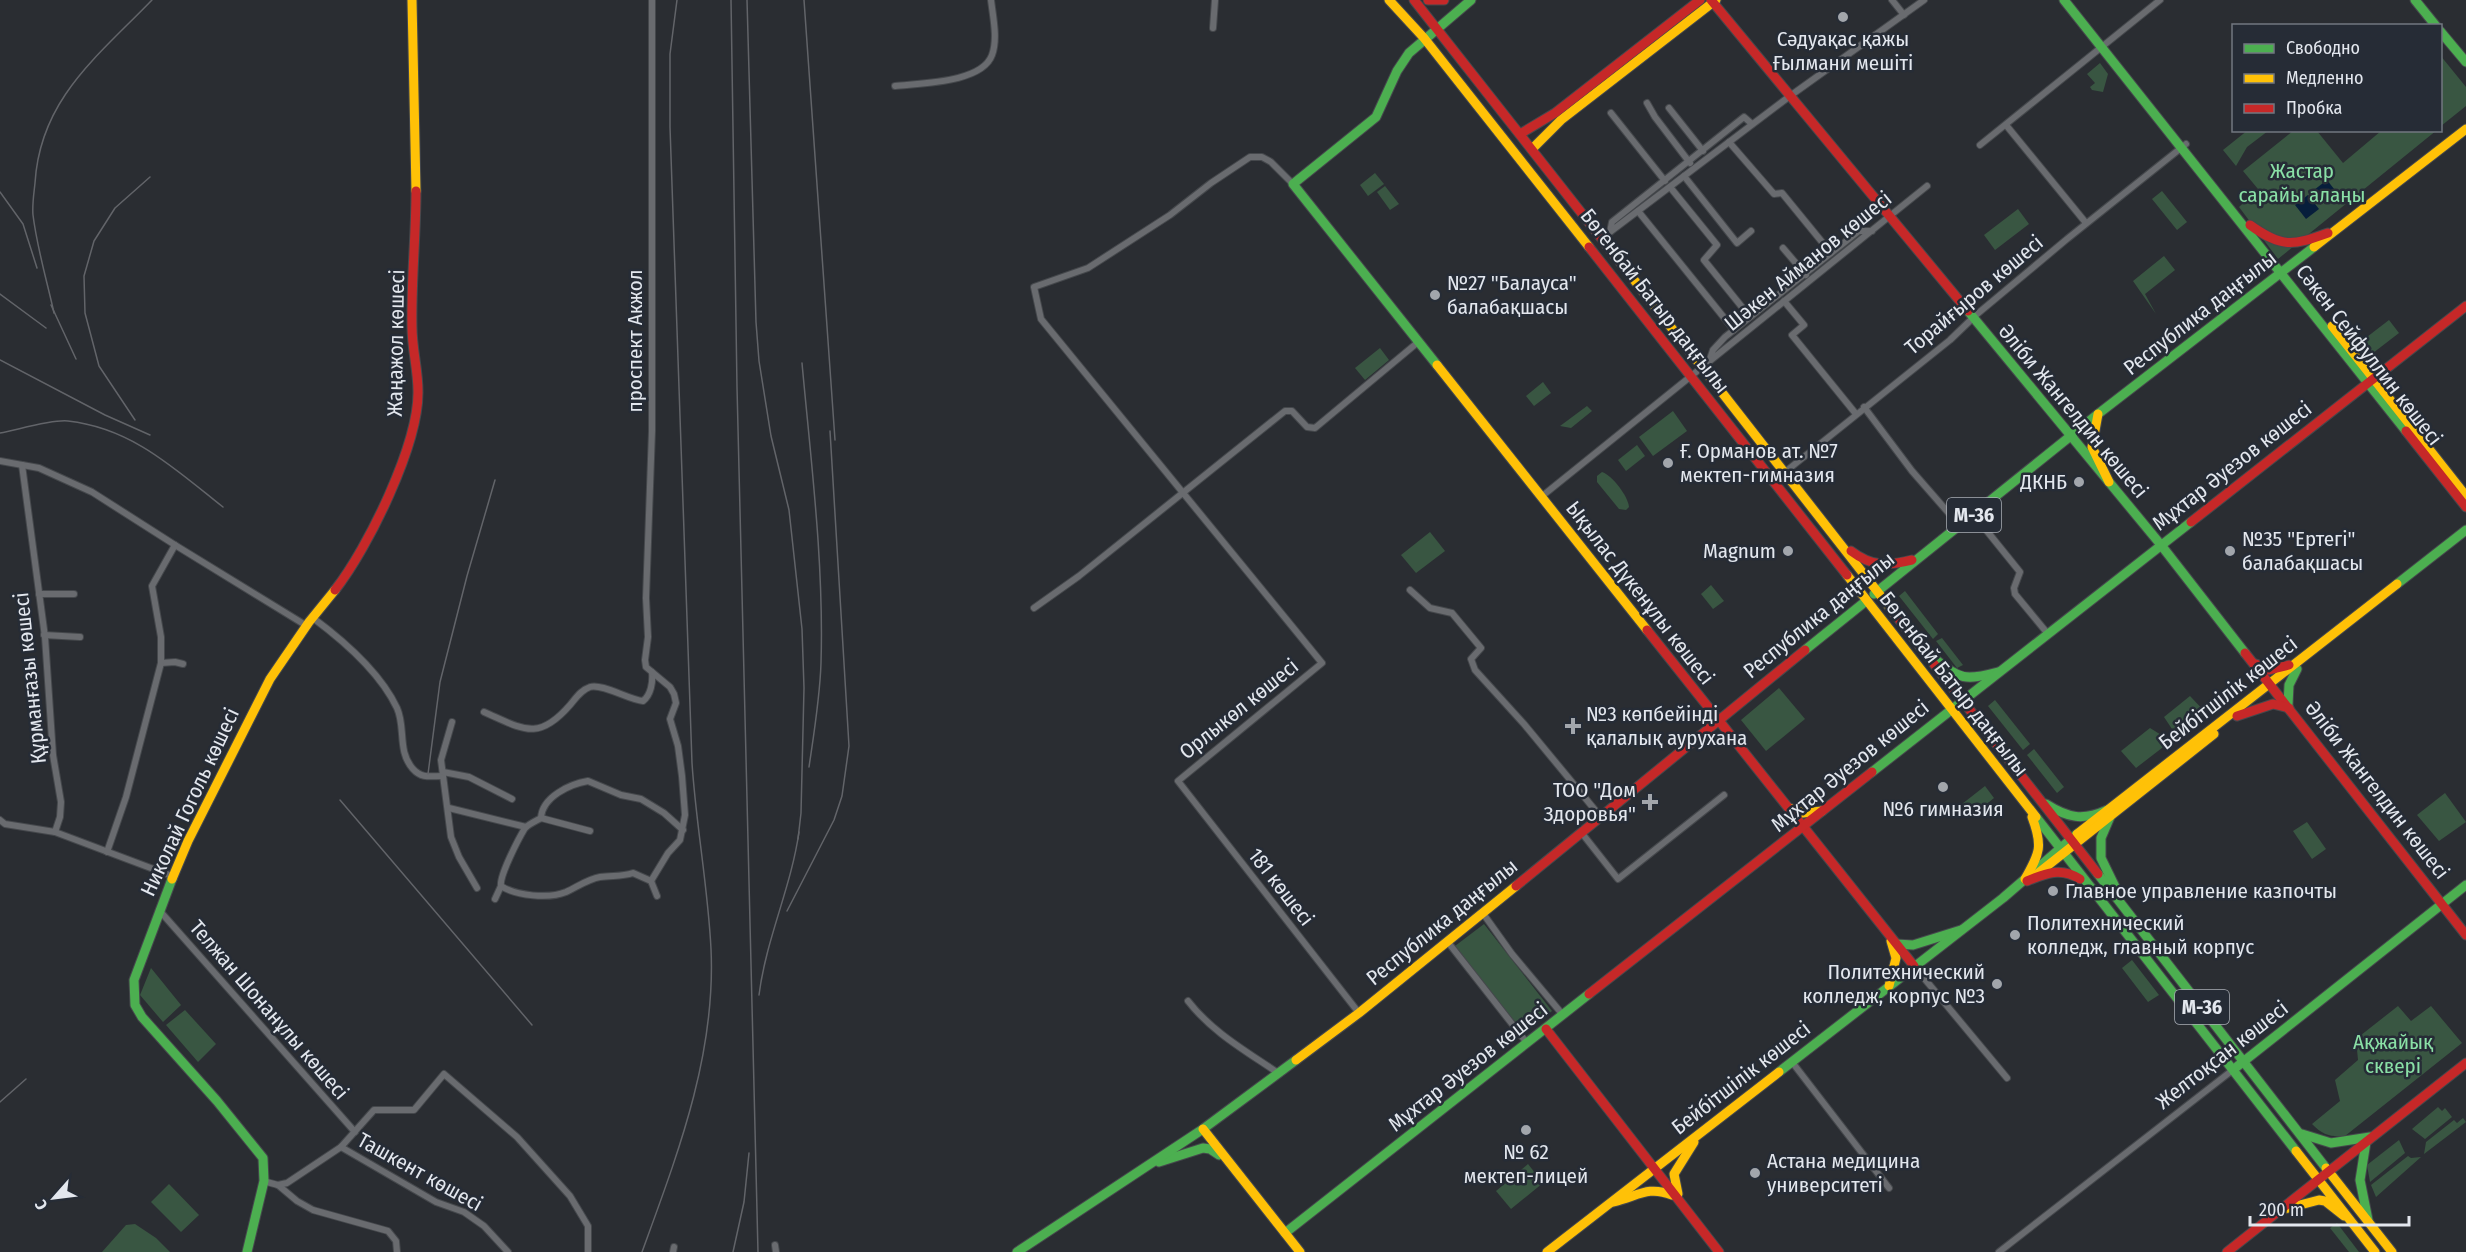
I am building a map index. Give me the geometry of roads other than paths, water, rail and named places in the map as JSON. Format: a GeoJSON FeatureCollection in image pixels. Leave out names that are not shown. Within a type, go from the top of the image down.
{"type":"FeatureCollection","features":[{"type":"Feature","properties":{"kind":"main road","name":"Жаңажол көшесі"},"geometry":{"type":"LineString","coordinates":[[310,622],[348,573],[369,536],[404,457],[417,407],[412,328],[416,215],[412,0]]}},
{"type":"Feature","properties":{"kind":"main road","name":"Бөгенбай Батыр даңғылы"},"geometry":{"type":"LineString","coordinates":[[1389,0],[1424,38],[1692,376],[2375,1252]]}},
{"type":"Feature","properties":{"kind":"main road","name":"Бөгенбай Батыр даңғылы"},"geometry":{"type":"LineString","coordinates":[[1414,0],[1602,238],[1706,363],[1836,539],[2392,1252]]}},
{"type":"Feature","properties":{"kind":"main road"},"geometry":{"type":"LineString","coordinates":[[1428,0],[1444,0]]}},
{"type":"Feature","properties":{"kind":"main road"},"geometry":{"type":"LineString","coordinates":[[1293,184],[1376,117],[1390,90],[1396,71],[1424,38],[1471,0]]}},
{"type":"Feature","properties":{"kind":"main road"},"geometry":{"type":"LineString","coordinates":[[1532,148],[1558,116],[1700,0]]}},
{"type":"Feature","properties":{"kind":"main road","name":"Сәкен Сейфуллин көшесі"},"geometry":{"type":"LineString","coordinates":[[2064,0],[2250,225],[2284,271]]}},
{"type":"Feature","properties":{"kind":"main road","name":"Сәкен Сейфуллин көшесі"},"geometry":{"type":"LineString","coordinates":[[2070,0],[2104,47]]}},
{"type":"Feature","properties":{"kind":"main road"},"geometry":{"type":"LineString","coordinates":[[2415,0],[2434,24]]}},
{"type":"Feature","properties":{"kind":"main road"},"geometry":{"type":"LineString","coordinates":[[1520,134],[1558,116],[1713,1]]}},
{"type":"Feature","properties":{"kind":"main road","name":"Әліби Жангелдин көшесі"},"geometry":{"type":"LineString","coordinates":[[1713,1],[2161,545],[2466,935]]}},
{"type":"Feature","properties":{"kind":"main road"},"geometry":{"type":"LineString","coordinates":[[2442,33],[2466,62]]}},
{"type":"Feature","properties":{"kind":"main road","name":"Республика даңғылы"},"geometry":{"type":"LineString","coordinates":[[1017,1252],[1203,1129],[1359,1013],[1718,720],[1879,593],[1915,560],[1960,526],[1976,517],[2098,414],[2466,129]]}},
{"type":"Feature","properties":{"kind":"main road","name":"Сәкен Сейфуллин көшесі"},"geometry":{"type":"LineString","coordinates":[[2184,145],[2466,496]]}},
{"type":"Feature","properties":{"kind":"main road","name":"Ықылас Дүкенұлы көшесі"},"geometry":{"type":"LineString","coordinates":[[1293,184],[1914,966]]}},
{"type":"Feature","properties":{"kind":"main road"},"geometry":{"type":"LineString","coordinates":[[2250,225],[2267,238],[2288,246],[2336,230]]}},
{"type":"Feature","properties":{"kind":"main road","name":"Мұхтар Әуезов көшесі"},"geometry":{"type":"LineString","coordinates":[[1285,1233],[2466,306]]}},
{"type":"Feature","properties":{"kind":"main road","name":"Сәкен Сейфуллин көшесі"},"geometry":{"type":"LineString","coordinates":[[2371,380],[2466,507]]}},
{"type":"Feature","properties":{"kind":"main road"},"geometry":{"type":"LineString","coordinates":[[2098,414],[2092,447],[2109,482]]}},
{"type":"Feature","properties":{"kind":"main road","name":"Бейбітшілік көшесі"},"geometry":{"type":"LineString","coordinates":[[1547,1252],[2237,716],[2304,656],[2466,530]]}},
{"type":"Feature","properties":{"kind":"main road","name":"Бейбітшілік көшесі"},"geometry":{"type":"LineString","coordinates":[[2109,814],[2272,685],[2297,669],[2466,537]]}},
{"type":"Feature","properties":{"kind":"main road"},"geometry":{"type":"LineString","coordinates":[[1836,539],[1871,565],[1881,567],[1915,560]]}},
{"type":"Feature","properties":{"kind":"main road","name":"Николай Гоголь көшесі"},"geometry":{"type":"LineString","coordinates":[[263,1181],[265,1164],[263,1158],[230,1116],[142,1017],[135,1005],[134,980],[172,876],[206,805],[266,685],[310,622]]}},
{"type":"Feature","properties":{"kind":"main road"},"geometry":{"type":"LineString","coordinates":[[1924,651],[1956,676],[1966,680],[1998,672]]}},
{"type":"Feature","properties":{"kind":"main road"},"geometry":{"type":"LineString","coordinates":[[2255,664],[2269,670],[2288,665],[2304,656]]}},
{"type":"Feature","properties":{"kind":"main road"},"geometry":{"type":"LineString","coordinates":[[2237,716],[2272,704],[2289,707],[2289,685],[2297,669]]}},
{"type":"Feature","properties":{"kind":"main road"},"geometry":{"type":"LineString","coordinates":[[2040,801],[2061,814],[2076,819],[2109,814]]}},
{"type":"Feature","properties":{"kind":"main road"},"geometry":{"type":"LineString","coordinates":[[1788,807],[1803,813],[1825,810]]}},
{"type":"Feature","properties":{"kind":"main road"},"geometry":{"type":"LineString","coordinates":[[2026,880],[2041,852],[2041,843],[2027,807]]}},
{"type":"Feature","properties":{"kind":"main road"},"geometry":{"type":"LineString","coordinates":[[2109,814],[2102,832],[2099,849],[2100,861],[2117,888],[2122,906]]}},
{"type":"Feature","properties":{"kind":"main road"},"geometry":{"type":"LineString","coordinates":[[2026,880],[2054,870],[2064,870],[2088,884]]}},
{"type":"Feature","properties":{"kind":"main road","name":"Желтоқсан көшесі"},"geometry":{"type":"LineString","coordinates":[[2234,1069],[2466,885]]}},
{"type":"Feature","properties":{"kind":"main road"},"geometry":{"type":"LineString","coordinates":[[1896,944],[1915,945],[1949,931],[1961,930]]}},
{"type":"Feature","properties":{"kind":"main road"},"geometry":{"type":"LineString","coordinates":[[1888,933],[1896,958],[1889,986]]}},
{"type":"Feature","properties":{"kind":"main road"},"geometry":{"type":"LineString","coordinates":[[1545,1029],[1719,1252]]}},
{"type":"Feature","properties":{"kind":"main road"},"geometry":{"type":"LineString","coordinates":[[2227,1252],[2466,1063]]}},
{"type":"Feature","properties":{"kind":"main road"},"geometry":{"type":"LineString","coordinates":[[1203,1129],[1300,1252]]}},
{"type":"Feature","properties":{"kind":"main road"},"geometry":{"type":"LineString","coordinates":[[2302,1134],[2331,1143],[2369,1140]]}},
{"type":"Feature","properties":{"kind":"main road"},"geometry":{"type":"LineString","coordinates":[[1685,1209],[1675,1189],[1674,1174],[1698,1135]]}},
{"type":"Feature","properties":{"kind":"main road"},"geometry":{"type":"LineString","coordinates":[[2368,1221],[2360,1180],[2369,1140]]}},
{"type":"Feature","properties":{"kind":"main road"},"geometry":{"type":"LineString","coordinates":[[1146,1167],[1203,1148],[1216,1152],[1231,1166]]}},
{"type":"Feature","properties":{"kind":"main road"},"geometry":{"type":"LineString","coordinates":[[247,1252],[263,1181]]}},
{"type":"Feature","properties":{"kind":"main road"},"geometry":{"type":"LineString","coordinates":[[1610,1202],[1626,1200],[1648,1188],[1660,1189],[1675,1196]]}},
{"type":"Feature","properties":{"kind":"main road"},"geometry":{"type":"LineString","coordinates":[[2278,1211],[2319,1200],[2325,1201],[2353,1223]]}},
{"type":"Feature","properties":{"kind":"street","name":"проспект Акжол"},"geometry":{"type":"LineString","coordinates":[[652,0],[652,431],[646,598],[648,637],[645,660],[646,667],[652,676]]}},
{"type":"Feature","properties":{"kind":"street"},"geometry":{"type":"LineString","coordinates":[[895,86],[971,75],[986,67],[992,57],[994,47],[991,0]]}},
{"type":"Feature","properties":{"kind":"street"},"geometry":{"type":"LineString","coordinates":[[1213,28],[1215,0]]}},
{"type":"Feature","properties":{"kind":"street"},"geometry":{"type":"LineString","coordinates":[[1892,0],[1904,15]]}},
{"type":"Feature","properties":{"kind":"street"},"geometry":{"type":"LineString","coordinates":[[1602,238],[1752,124],[1924,0]]}},
{"type":"Feature","properties":{"kind":"street"},"geometry":{"type":"LineString","coordinates":[[1980,146],[2160,0]]}},
{"type":"Feature","properties":{"kind":"street"},"geometry":{"type":"LineString","coordinates":[[1647,103],[1694,169]]}},
{"type":"Feature","properties":{"kind":"street"},"geometry":{"type":"LineString","coordinates":[[1669,108],[1703,151]]}},
{"type":"Feature","properties":{"kind":"street"},"geometry":{"type":"LineString","coordinates":[[1611,113],[1665,180]]}},
{"type":"Feature","properties":{"kind":"street"},"geometry":{"type":"LineString","coordinates":[[1610,232],[1612,222],[1744,117],[1752,124]]}},
{"type":"Feature","properties":{"kind":"street"},"geometry":{"type":"LineString","coordinates":[[2006,125],[2086,223]]}},
{"type":"Feature","properties":{"kind":"street"},"geometry":{"type":"LineString","coordinates":[[1729,142],[1774,194],[1782,193],[1831,253]]}},
{"type":"Feature","properties":{"kind":"street","name":"Торайғыров көшесі"},"geometry":{"type":"LineString","coordinates":[[1785,472],[1950,340],[1972,318],[2086,223],[2184,145]]}},
{"type":"Feature","properties":{"kind":"street"},"geometry":{"type":"LineString","coordinates":[[1184,492],[1041,319],[1034,287],[1088,268],[1170,215],[1211,183],[1250,157],[1262,157],[1271,162],[1293,184]]}},
{"type":"Feature","properties":{"kind":"street"},"geometry":{"type":"LineString","coordinates":[[1684,176],[1737,243],[1751,231]]}},
{"type":"Feature","properties":{"kind":"street","name":"Шәкен Айманов көшесі"},"geometry":{"type":"LineString","coordinates":[[1541,497],[1928,186]]}},
{"type":"Feature","properties":{"kind":"street"},"geometry":{"type":"LineString","coordinates":[[1670,187],[1717,245],[1704,260],[1750,317]]}},
{"type":"Feature","properties":{"kind":"street"},"geometry":{"type":"LineString","coordinates":[[1638,211],[1734,330]]}},
{"type":"Feature","properties":{"kind":"street"},"geometry":{"type":"LineString","coordinates":[[1706,363],[1713,350],[1750,317],[1859,231],[1873,231]]}},
{"type":"Feature","properties":{"kind":"street"},"geometry":{"type":"LineString","coordinates":[[1783,248],[1810,280]]}},
{"type":"Feature","properties":{"kind":"street"},"geometry":{"type":"LineString","coordinates":[[1784,301],[1804,324],[1792,335],[1856,414]]}},
{"type":"Feature","properties":{"kind":"street"},"geometry":{"type":"LineString","coordinates":[[1034,608],[1079,576],[1286,411],[1292,411],[1307,427],[1315,428],[1417,343]]}},
{"type":"Feature","properties":{"kind":"street"},"geometry":{"type":"LineString","coordinates":[[1864,407],[1912,471],[1960,526]]}},
{"type":"Feature","properties":{"kind":"street"},"geometry":{"type":"LineString","coordinates":[[0,461],[39,468],[92,492],[175,545],[310,622],[353,653],[385,689],[397,708],[404,753],[414,770],[424,776],[443,774],[469,777],[512,799]]}},
{"type":"Feature","properties":{"kind":"street","name":"Құрманғазы көшесі"},"geometry":{"type":"LineString","coordinates":[[22,465],[45,635],[53,755],[61,802],[55,832]]}},
{"type":"Feature","properties":{"kind":"street","name":"Орлыкөл көшесі"},"geometry":{"type":"LineString","coordinates":[[1178,781],[1322,663],[1184,492]]}},
{"type":"Feature","properties":{"kind":"street"},"geometry":{"type":"LineString","coordinates":[[1976,517],[2020,572],[2020,578],[2014,588],[2015,594],[2048,634]]}},
{"type":"Feature","properties":{"kind":"street"},"geometry":{"type":"LineString","coordinates":[[107,852],[126,797],[161,663],[161,637],[152,586],[175,545]]}},
{"type":"Feature","properties":{"kind":"street"},"geometry":{"type":"LineString","coordinates":[[1410,590],[1430,608],[1452,613],[1481,648],[1472,659],[1475,670],[1524,724],[1600,816]]}},
{"type":"Feature","properties":{"kind":"street"},"geometry":{"type":"LineString","coordinates":[[39,594],[74,594]]}},
{"type":"Feature","properties":{"kind":"street"},"geometry":{"type":"LineString","coordinates":[[45,635],[80,637]]}},
{"type":"Feature","properties":{"kind":"street"},"geometry":{"type":"LineString","coordinates":[[161,663],[183,664]]}},
{"type":"Feature","properties":{"kind":"street"},"geometry":{"type":"LineString","coordinates":[[484,712],[532,730],[539,729],[555,720],[589,688],[598,687],[627,698],[643,701],[651,689],[652,676],[670,687],[675,703],[670,719],[678,746],[685,800],[683,830],[680,840],[651,881]]}},
{"type":"Feature","properties":{"kind":"street"},"geometry":{"type":"LineString","coordinates":[[452,722],[441,760],[451,837],[468,875],[477,888]]}},
{"type":"Feature","properties":{"kind":"street","name":"181 көшесі"},"geometry":{"type":"LineString","coordinates":[[1178,781],[1359,1013]]}},
{"type":"Feature","properties":{"kind":"street"},"geometry":{"type":"LineString","coordinates":[[495,899],[508,862],[526,827],[541,818],[544,807],[559,792],[588,782],[621,795],[641,799],[664,813],[683,830]]}},
{"type":"Feature","properties":{"kind":"street"},"geometry":{"type":"LineString","coordinates":[[1581,832],[1618,879],[1724,795]]}},
{"type":"Feature","properties":{"kind":"street"},"geometry":{"type":"LineString","coordinates":[[449,808],[526,827]]}},
{"type":"Feature","properties":{"kind":"street"},"geometry":{"type":"LineString","coordinates":[[541,818],[567,827],[590,831]]}},
{"type":"Feature","properties":{"kind":"street"},"geometry":{"type":"LineString","coordinates":[[0,820],[5,824],[55,832],[172,876]]}},
{"type":"Feature","properties":{"kind":"street"},"geometry":{"type":"LineString","coordinates":[[501,886],[509,890],[545,895],[562,893],[598,877],[621,877],[637,873],[651,881],[657,896]]}},
{"type":"Feature","properties":{"kind":"street","name":"Телжан Шонанұлы көшесі"},"geometry":{"type":"LineString","coordinates":[[159,910],[355,1132]]}},
{"type":"Feature","properties":{"kind":"street"},"geometry":{"type":"LineString","coordinates":[[1482,912],[1512,954],[1563,1015]]}},
{"type":"Feature","properties":{"kind":"street"},"geometry":{"type":"LineString","coordinates":[[1448,941],[1527,1043]]}},
{"type":"Feature","properties":{"kind":"street","name":"Ықылас Дүкенұлы көшесі"},"geometry":{"type":"LineString","coordinates":[[1914,966],[2007,1078]]}},
{"type":"Feature","properties":{"kind":"street"},"geometry":{"type":"LineString","coordinates":[[1188,1001],[1198,1014],[1222,1035],[1278,1073]]}},
{"type":"Feature","properties":{"kind":"street"},"geometry":{"type":"LineString","coordinates":[[1792,1062],[1889,1188]]}},
{"type":"Feature","properties":{"kind":"street","name":"Желтоқсан көшесі"},"geometry":{"type":"LineString","coordinates":[[1999,1252],[2234,1069]]}},
{"type":"Feature","properties":{"kind":"street","name":"Ташкент көшесі"},"geometry":{"type":"LineString","coordinates":[[278,1185],[287,1183],[341,1147],[374,1110],[414,1110],[444,1074],[518,1137],[570,1196],[588,1226],[588,1252]]}},
{"type":"Feature","properties":{"kind":"street","name":"Ташкент көшесі"},"geometry":{"type":"LineString","coordinates":[[341,1147],[436,1202],[464,1212],[484,1226],[508,1252]]}},
{"type":"Feature","properties":{"kind":"street"},"geometry":{"type":"LineString","coordinates":[[263,1181],[278,1185],[297,1202],[313,1210],[388,1231],[396,1240],[397,1252]]}},
{"type":"Feature","properties":{"kind":"water"},"geometry":{"type":"Polygon","coordinates":[[[2327,180],[2338,194],[2325,204],[2314,190],[2327,180]]]}},
{"type":"Feature","properties":{"kind":"water"},"geometry":{"type":"Polygon","coordinates":[[[2308,195],[2319,209],[2306,219],[2295,205],[2308,195]]]}},
{"type":"Feature","properties":{"kind":"railway"},"geometry":{"type":"LineString","coordinates":[[54,313],[33,215],[39,153],[48,127],[75,81],[152,0]]}},
{"type":"Feature","properties":{"kind":"railway"},"geometry":{"type":"LineString","coordinates":[[642,1252],[669,1178],[692,1103],[701,1065],[711,988],[711,949],[692,763],[670,127],[670,54],[677,0]]}},
{"type":"Feature","properties":{"kind":"railway"},"geometry":{"type":"LineString","coordinates":[[731,0],[737,387],[758,1252]]}},
{"type":"Feature","properties":{"kind":"railway"},"geometry":{"type":"LineString","coordinates":[[747,0],[759,361],[771,436],[789,510],[802,629],[804,688],[801,813],[798,839]]}},
{"type":"Feature","properties":{"kind":"railway"},"geometry":{"type":"LineString","coordinates":[[804,0],[835,440]]}},
{"type":"Feature","properties":{"kind":"railway"},"geometry":{"type":"LineString","coordinates":[[135,420],[99,366],[85,313],[84,276],[94,241],[115,208],[150,177]]}},
{"type":"Feature","properties":{"kind":"railway"},"geometry":{"type":"LineString","coordinates":[[0,192],[23,224],[37,268]]}},
{"type":"Feature","properties":{"kind":"railway"},"geometry":{"type":"LineString","coordinates":[[0,294],[46,328]]}},
{"type":"Feature","properties":{"kind":"railway"},"geometry":{"type":"LineString","coordinates":[[51,305],[76,359]]}},
{"type":"Feature","properties":{"kind":"railway"},"geometry":{"type":"LineString","coordinates":[[0,360],[105,415],[150,435]]}},
{"type":"Feature","properties":{"kind":"railway"},"geometry":{"type":"LineString","coordinates":[[802,363],[821,588],[821,663],[809,767]]}},
{"type":"Feature","properties":{"kind":"railway"},"geometry":{"type":"LineString","coordinates":[[0,433],[61,421],[91,425],[133,441],[151,452],[223,507]]}},
{"type":"Feature","properties":{"kind":"railway"},"geometry":{"type":"LineString","coordinates":[[787,911],[834,820],[842,796],[849,746],[830,431]]}},
{"type":"Feature","properties":{"kind":"railway"},"geometry":{"type":"LineString","coordinates":[[428,774],[440,682],[495,480]]}},
{"type":"Feature","properties":{"kind":"railway"},"geometry":{"type":"LineString","coordinates":[[340,800],[532,1025]]}},
{"type":"Feature","properties":{"kind":"railway"},"geometry":{"type":"LineString","coordinates":[[759,995],[762,974],[799,832]]}},
{"type":"Feature","properties":{"kind":"railway"},"geometry":{"type":"LineString","coordinates":[[0,1102],[26,1079]]}},
{"type":"Feature","properties":{"kind":"railway"},"geometry":{"type":"LineString","coordinates":[[733,1252],[744,1202],[749,1153]]}},
{"type":"Feature","properties":{"kind":"place","name":"Сәдуақас қажы Ғылмани мешіті"},"geometry":{"type":"Point","coordinates":[1843,17]}},
{"type":"Feature","properties":{"kind":"place","name":"№27 \"Балауса\" балабақшасы"},"geometry":{"type":"Point","coordinates":[1435,295]}},
{"type":"Feature","properties":{"kind":"place","name":"Ғ. Орманов ат. №7 мектеп-гимназия"},"geometry":{"type":"Point","coordinates":[1668,463]}},
{"type":"Feature","properties":{"kind":"place","name":"ДКНБ"},"geometry":{"type":"Point","coordinates":[2079,482]}},
{"type":"Feature","properties":{"kind":"place","name":"Magnum"},"geometry":{"type":"Point","coordinates":[1788,551]}},
{"type":"Feature","properties":{"kind":"place","name":"№35 \"Ертегі\" балабақшасы"},"geometry":{"type":"Point","coordinates":[2230,551]}},
{"type":"Feature","properties":{"kind":"place","name":"№3 көпбейінді қалалық аурухана"},"geometry":{"type":"Point","coordinates":[1573,726]}},
{"type":"Feature","properties":{"kind":"place","name":"№6 гимназия"},"geometry":{"type":"Point","coordinates":[1943,787]}},
{"type":"Feature","properties":{"kind":"place","name":"ТОО \"Дом Здоровья\""},"geometry":{"type":"Point","coordinates":[1650,802]}},
{"type":"Feature","properties":{"kind":"place","name":"Главное управление казпочты"},"geometry":{"type":"Point","coordinates":[2053,891]}},
{"type":"Feature","properties":{"kind":"place","name":"Политехнический колледж, главный корпус"},"geometry":{"type":"Point","coordinates":[2015,935]}},
{"type":"Feature","properties":{"kind":"place","name":"Политехнический колледж, корпус №3"},"geometry":{"type":"Point","coordinates":[1997,984]}},
{"type":"Feature","properties":{"kind":"place","name":"№ 62 мектеп-лицей"},"geometry":{"type":"Point","coordinates":[1526,1130]}},
{"type":"Feature","properties":{"kind":"place","name":"Астана медицина университеті"},"geometry":{"type":"Point","coordinates":[1755,1173]}},
{"type":"Feature","properties":{"kind":"park label","name":"Жастар сарайы алаңы"},"geometry":{"type":"Point","coordinates":[2302,183]}},
{"type":"Feature","properties":{"kind":"park label","name":"Ақжайық сквері"},"geometry":{"type":"Point","coordinates":[2393,1054]}}]}
